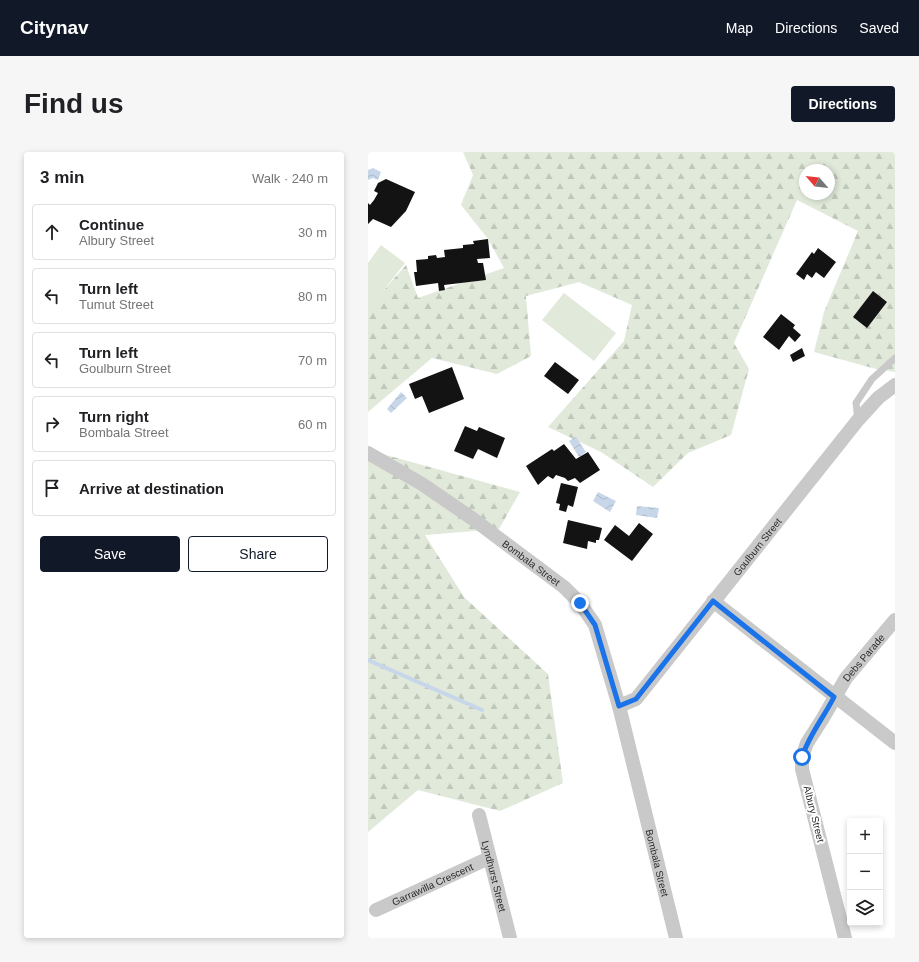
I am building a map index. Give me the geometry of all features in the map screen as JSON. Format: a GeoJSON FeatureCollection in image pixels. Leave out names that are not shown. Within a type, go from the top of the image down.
{"type":"FeatureCollection","features":[{"type":"Feature","properties":{"kind":"street","name":"Goulburn Street"},"geometry":{"type":"LineString","coordinates":[[619,706],[636,699],[858,420],[878,398],[895,385]]}},
{"type":"Feature","properties":{"kind":"street","name":"Bombala Street"},"geometry":{"type":"LineString","coordinates":[[368,453],[422,484],[473,519],[564,587],[580,603],[595,625],[619,706],[676,938]]}},
{"type":"Feature","properties":{"kind":"street"},"geometry":{"type":"LineString","coordinates":[[713,601],[834,697],[895,743]]}},
{"type":"Feature","properties":{"kind":"street","name":"Debs Parade"},"geometry":{"type":"LineString","coordinates":[[834,697],[846,678],[895,620]]}},
{"type":"Feature","properties":{"kind":"street","name":"Albury Street"},"geometry":{"type":"LineString","coordinates":[[834,697],[807,743],[802,757],[802,769],[845,938]]}},
{"type":"Feature","properties":{"kind":"street","name":"Lyndhurst Street"},"geometry":{"type":"LineString","coordinates":[[479,815],[510,938]]}},
{"type":"Feature","properties":{"kind":"street","name":"Garrawilla Crescent"},"geometry":{"type":"LineString","coordinates":[[376,910],[489,858]]}},
{"type":"Feature","properties":{"kind":"lane"},"geometry":{"type":"LineString","coordinates":[[858,420],[856,402],[872,379],[895,358]]}},
{"type":"Feature","properties":{"kind":"green space"},"geometry":{"type":"Polygon","coordinates":[[[463,152],[895,152],[895,372],[876,369],[814,352],[824,312],[858,231],[797,200],[734,343],[749,369],[731,435],[688,453],[653,487],[601,452],[548,427],[624,341],[632,305],[579,282],[526,296],[531,356],[497,374],[432,358],[368,412],[368,308],[406,265],[418,298],[504,268],[488,239],[461,205],[473,175],[463,152]]]}},
{"type":"Feature","properties":{"kind":"green space"},"geometry":{"type":"Polygon","coordinates":[[[381,245],[405,263],[368,310],[368,263],[381,245]]]}},
{"type":"Feature","properties":{"kind":"green space"},"geometry":{"type":"Polygon","coordinates":[[[564,293],[616,333],[594,361],[542,320],[564,293]]]}},
{"type":"Feature","properties":{"kind":"green space"},"geometry":{"type":"Polygon","coordinates":[[[368,450],[520,492],[499,529],[425,535],[464,597],[548,674],[563,783],[500,811],[418,790],[368,832],[368,450]]]}},
{"type":"Feature","properties":{"kind":"water"},"geometry":{"type":"Polygon","coordinates":[[[373,168],[381,172],[378,180],[373,178],[368,180],[368,170],[373,168]]]}},
{"type":"Feature","properties":{"kind":"water"},"geometry":{"type":"Polygon","coordinates":[[[401,392],[407,398],[391,413],[387,409],[401,392]]]}},
{"type":"Feature","properties":{"kind":"water"},"geometry":{"type":"Polygon","coordinates":[[[576,437],[586,452],[579,457],[569,441],[576,437]]]}},
{"type":"Feature","properties":{"kind":"water"},"geometry":{"type":"Polygon","coordinates":[[[598,492],[616,501],[610,512],[593,501],[598,492]]]}},
{"type":"Feature","properties":{"kind":"water"},"geometry":{"type":"Polygon","coordinates":[[[637,506],[659,508],[657,518],[636,515],[637,506]]]}},
{"type":"Feature","properties":{"kind":"building"},"geometry":{"type":"Polygon","coordinates":[[[386,179],[415,192],[406,211],[391,227],[373,219],[368,224],[368,203],[370,205],[378,193],[374,191],[378,183],[386,179]]]}},
{"type":"Feature","properties":{"kind":"building"},"geometry":{"type":"Polygon","coordinates":[[[488,239],[490,258],[477,259],[478,263],[483,263],[486,280],[444,285],[445,290],[439,291],[438,283],[416,286],[414,272],[417,272],[416,260],[428,259],[428,256],[436,255],[437,258],[445,257],[444,250],[463,248],[463,245],[474,244],[473,241],[488,239]]]}},
{"type":"Feature","properties":{"kind":"building"},"geometry":{"type":"Polygon","coordinates":[[[818,248],[836,262],[824,278],[816,272],[812,278],[807,274],[804,280],[796,274],[812,252],[814,254],[818,248]]]}},
{"type":"Feature","properties":{"kind":"building"},"geometry":{"type":"Polygon","coordinates":[[[873,291],[887,302],[867,328],[853,317],[873,291]]]}},
{"type":"Feature","properties":{"kind":"building"},"geometry":{"type":"Polygon","coordinates":[[[781,314],[795,325],[793,328],[801,335],[795,342],[789,336],[779,350],[763,337],[781,314]]]}},
{"type":"Feature","properties":{"kind":"building"},"geometry":{"type":"Polygon","coordinates":[[[802,348],[805,356],[793,362],[790,355],[802,348]]]}},
{"type":"Feature","properties":{"kind":"building"},"geometry":{"type":"Polygon","coordinates":[[[555,362],[579,380],[568,394],[544,376],[555,362]]]}},
{"type":"Feature","properties":{"kind":"building"},"geometry":{"type":"Polygon","coordinates":[[[452,367],[464,399],[429,413],[422,396],[415,399],[409,384],[452,367]]]}},
{"type":"Feature","properties":{"kind":"building"},"geometry":{"type":"Polygon","coordinates":[[[465,426],[477,431],[479,427],[505,438],[497,458],[478,449],[473,459],[454,451],[465,426]]]}},
{"type":"Feature","properties":{"kind":"building"},"geometry":{"type":"Polygon","coordinates":[[[564,444],[576,459],[588,452],[600,470],[580,483],[575,478],[568,481],[565,478],[556,475],[553,479],[548,476],[538,485],[526,466],[552,449],[554,451],[564,444]]]}},
{"type":"Feature","properties":{"kind":"building"},"geometry":{"type":"Polygon","coordinates":[[[561,483],[578,487],[573,507],[568,505],[566,512],[559,510],[560,504],[556,503],[561,483]]]}},
{"type":"Feature","properties":{"kind":"building"},"geometry":{"type":"Polygon","coordinates":[[[568,520],[602,528],[599,540],[596,540],[596,543],[588,541],[587,549],[563,543],[568,520]]]}},
{"type":"Feature","properties":{"kind":"building"},"geometry":{"type":"Polygon","coordinates":[[[639,523],[653,534],[632,561],[604,540],[615,525],[629,536],[639,523]]]}},
{"type":"Feature","properties":{"kind":"waterway"},"geometry":{"type":"LineString","coordinates":[[368,660],[482,710]]}},
{"type":"Feature","properties":{"kind":"route"},"geometry":{"type":"LineString","coordinates":[[580,603],[595,625],[619,706],[636,699],[713,601],[834,697],[807,743],[802,757]]}}]}
